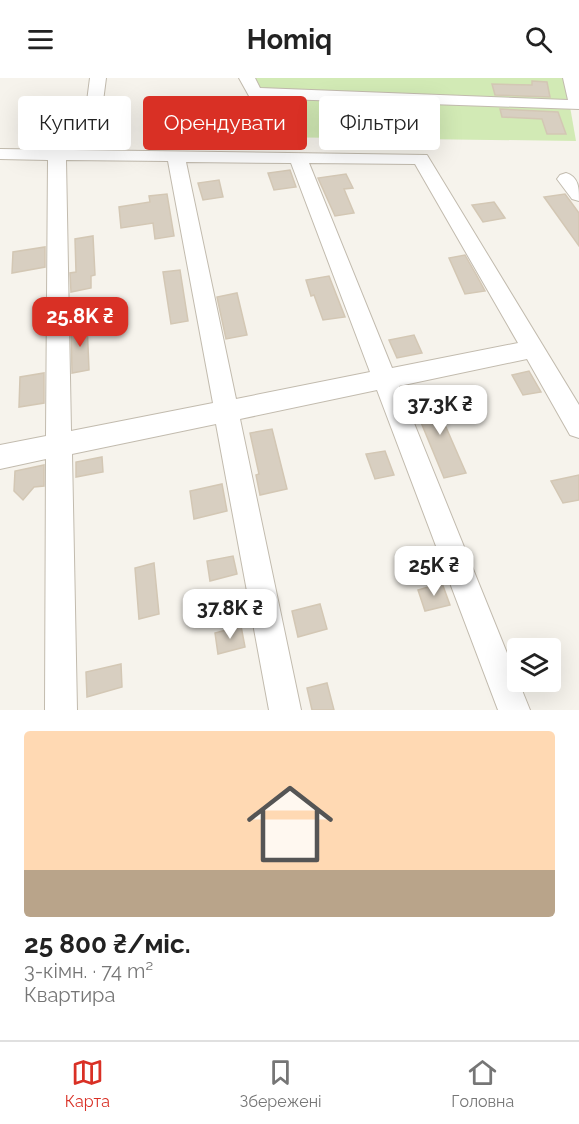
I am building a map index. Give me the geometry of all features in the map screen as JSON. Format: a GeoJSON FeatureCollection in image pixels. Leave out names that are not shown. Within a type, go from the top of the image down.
{"type":"FeatureCollection","features":[{"type":"Feature","properties":{"kind":"street"},"geometry":{"type":"LineString","coordinates":[[95,96],[98,78]]}},
{"type":"Feature","properties":{"kind":"street"},"geometry":{"type":"LineString","coordinates":[[247,78],[255,93],[577,105],[571,78]]}},
{"type":"Feature","properties":{"kind":"street"},"geometry":{"type":"LineString","coordinates":[[0,154],[421,159],[579,427]]}},
{"type":"Feature","properties":{"kind":"street"},"geometry":{"type":"LineString","coordinates":[[57,155],[61,710]]}},
{"type":"Feature","properties":{"kind":"street"},"geometry":{"type":"LineString","coordinates":[[176,156],[285,710]]}},
{"type":"Feature","properties":{"kind":"street"},"geometry":{"type":"LineString","coordinates":[[298,157],[514,710]]}},
{"type":"Feature","properties":{"kind":"street"},"geometry":{"type":"LineString","coordinates":[[566,179],[579,195]]}},
{"type":"Feature","properties":{"kind":"street"},"geometry":{"type":"LineString","coordinates":[[0,457],[532,349]]}},
{"type":"Feature","properties":{"kind":"green space"},"geometry":{"type":"Polygon","coordinates":[[[241,78],[565,78],[576,141],[440,139],[440,96],[319,96],[319,138],[307,138],[307,96],[249,96],[241,78]]]}},
{"type":"Feature","properties":{"kind":"building"},"geometry":{"type":"Polygon","coordinates":[[[532,81],[547,82],[550,97],[495,95],[492,84],[532,85],[532,81]]]}},
{"type":"Feature","properties":{"kind":"building"},"geometry":{"type":"Polygon","coordinates":[[[500,109],[558,112],[566,134],[547,134],[542,119],[502,117],[500,109]]]}},
{"type":"Feature","properties":{"kind":"building"},"geometry":{"type":"Polygon","coordinates":[[[290,170],[296,187],[274,190],[268,173],[290,170]]]}},
{"type":"Feature","properties":{"kind":"building"},"geometry":{"type":"Polygon","coordinates":[[[346,174],[353,188],[344,189],[354,213],[335,216],[318,178],[346,174]]]}},
{"type":"Feature","properties":{"kind":"building"},"geometry":{"type":"Polygon","coordinates":[[[219,180],[223,197],[203,200],[198,183],[219,180]]]}},
{"type":"Feature","properties":{"kind":"building"},"geometry":{"type":"Polygon","coordinates":[[[167,194],[174,236],[155,239],[153,223],[121,228],[119,207],[150,202],[149,196],[167,194]]]}},
{"type":"Feature","properties":{"kind":"building"},"geometry":{"type":"Polygon","coordinates":[[[565,194],[579,213],[579,246],[544,197],[565,194]]]}},
{"type":"Feature","properties":{"kind":"building"},"geometry":{"type":"Polygon","coordinates":[[[494,202],[505,218],[483,222],[472,205],[494,202]]]}},
{"type":"Feature","properties":{"kind":"building"},"geometry":{"type":"Polygon","coordinates":[[[93,236],[95,275],[91,276],[91,288],[71,292],[70,273],[76,272],[75,239],[93,236]]]}},
{"type":"Feature","properties":{"kind":"building"},"geometry":{"type":"Polygon","coordinates":[[[45,247],[45,267],[12,273],[13,252],[45,247]]]}},
{"type":"Feature","properties":{"kind":"building"},"geometry":{"type":"Polygon","coordinates":[[[465,255],[485,291],[465,294],[449,258],[465,255]]]}},
{"type":"Feature","properties":{"kind":"building"},"geometry":{"type":"Polygon","coordinates":[[[180,270],[188,321],[171,324],[163,272],[180,270]]]}},
{"type":"Feature","properties":{"kind":"building"},"geometry":{"type":"Polygon","coordinates":[[[329,276],[345,317],[323,320],[306,280],[329,276]]]}},
{"type":"Feature","properties":{"kind":"building"},"geometry":{"type":"Polygon","coordinates":[[[237,293],[247,335],[226,339],[217,297],[237,293]]]}},
{"type":"Feature","properties":{"kind":"building"},"geometry":{"type":"Polygon","coordinates":[[[87,322],[89,370],[72,373],[71,325],[87,322]]]}},
{"type":"Feature","properties":{"kind":"building"},"geometry":{"type":"Polygon","coordinates":[[[414,335],[422,353],[397,358],[389,340],[414,335]]]}},
{"type":"Feature","properties":{"kind":"building"},"geometry":{"type":"Polygon","coordinates":[[[529,371],[541,392],[523,395],[512,375],[529,371]]]}},
{"type":"Feature","properties":{"kind":"building"},"geometry":{"type":"Polygon","coordinates":[[[44,373],[44,403],[19,407],[20,377],[44,373]]]}},
{"type":"Feature","properties":{"kind":"building"},"geometry":{"type":"Polygon","coordinates":[[[441,397],[450,416],[442,418],[466,473],[444,478],[413,403],[441,397]]]}},
{"type":"Feature","properties":{"kind":"building"},"geometry":{"type":"Polygon","coordinates":[[[272,429],[287,489],[260,495],[256,475],[259,474],[250,433],[272,429]]]}},
{"type":"Feature","properties":{"kind":"building"},"geometry":{"type":"Polygon","coordinates":[[[385,451],[394,475],[375,479],[366,454],[385,451]]]}},
{"type":"Feature","properties":{"kind":"building"},"geometry":{"type":"Polygon","coordinates":[[[102,457],[103,472],[76,477],[76,462],[102,457]]]}},
{"type":"Feature","properties":{"kind":"building"},"geometry":{"type":"Polygon","coordinates":[[[44,465],[44,486],[34,487],[23,500],[14,491],[15,471],[44,465]]]}},
{"type":"Feature","properties":{"kind":"building"},"geometry":{"type":"Polygon","coordinates":[[[579,475],[579,500],[563,503],[551,481],[579,475]]]}},
{"type":"Feature","properties":{"kind":"building"},"geometry":{"type":"Polygon","coordinates":[[[222,484],[227,511],[194,519],[190,491],[222,484]]]}},
{"type":"Feature","properties":{"kind":"building"},"geometry":{"type":"Polygon","coordinates":[[[233,556],[237,574],[210,581],[207,561],[233,556]]]}},
{"type":"Feature","properties":{"kind":"building"},"geometry":{"type":"Polygon","coordinates":[[[154,563],[159,614],[139,619],[135,568],[154,563]]]}},
{"type":"Feature","properties":{"kind":"building"},"geometry":{"type":"Polygon","coordinates":[[[442,583],[450,605],[425,611],[418,590],[442,583]]]}},
{"type":"Feature","properties":{"kind":"building"},"geometry":{"type":"Polygon","coordinates":[[[320,604],[327,629],[298,637],[292,611],[320,604]]]}},
{"type":"Feature","properties":{"kind":"building"},"geometry":{"type":"Polygon","coordinates":[[[241,626],[245,647],[218,654],[215,633],[241,626]]]}},
{"type":"Feature","properties":{"kind":"building"},"geometry":{"type":"Polygon","coordinates":[[[121,664],[122,687],[87,697],[86,672],[121,664]]]}},
{"type":"Feature","properties":{"kind":"building"},"geometry":{"type":"Polygon","coordinates":[[[327,683],[334,710],[312,710],[307,688],[327,683]]]}}]}
